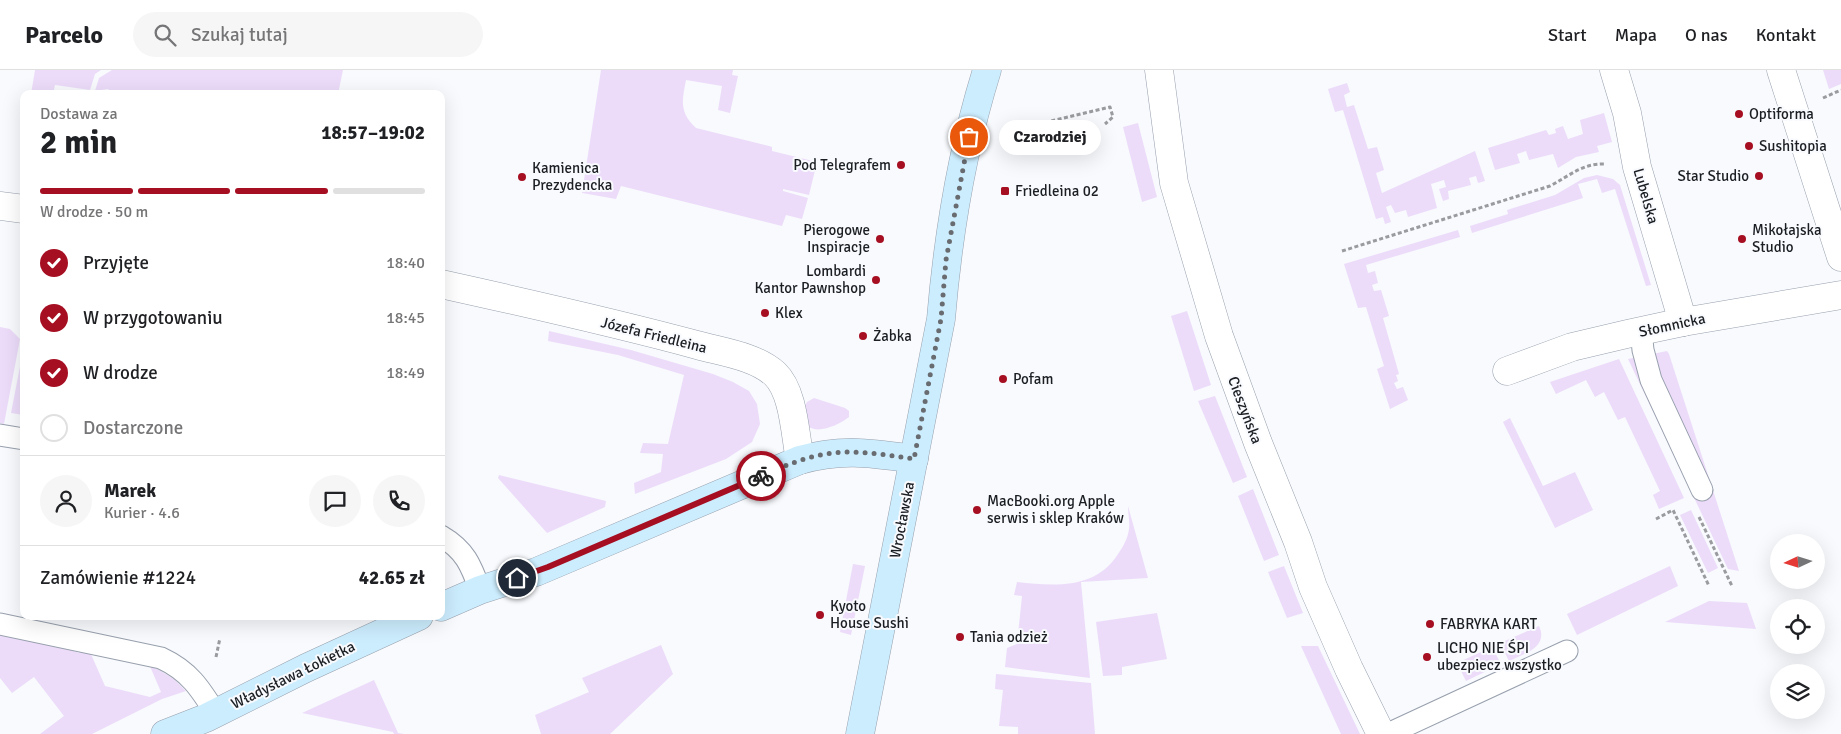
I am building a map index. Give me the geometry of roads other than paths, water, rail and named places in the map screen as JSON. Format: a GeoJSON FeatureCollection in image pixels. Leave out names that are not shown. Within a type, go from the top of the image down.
{"type":"FeatureCollection","features":[{"type":"Feature","properties":{"kind":"street","name":"Wrocławska"},"geometry":{"type":"LineString","coordinates":[[860,734],[941,319],[946,260],[974,111],[987,70]]}},
{"type":"Feature","properties":{"kind":"street","name":"Cieszyńska"},"geometry":{"type":"LineString","coordinates":[[1159,70],[1174,184],[1219,336],[1313,586],[1349,669],[1381,734]]}},
{"type":"Feature","properties":{"kind":"street","name":"Lubelska"},"geometry":{"type":"LineString","coordinates":[[1614,70],[1627,113],[1637,167],[1683,322]]}},
{"type":"Feature","properties":{"kind":"street"},"geometry":{"type":"LineString","coordinates":[[1781,70],[1841,258]]}},
{"type":"Feature","properties":{"kind":"street"},"geometry":{"type":"LineString","coordinates":[[0,206],[20,208]]}},
{"type":"Feature","properties":{"kind":"street","name":"Józefa Friedleina"},"geometry":{"type":"LineString","coordinates":[[445,285],[633,328],[754,362],[774,374],[786,390],[800,460]]}},
{"type":"Feature","properties":{"kind":"street","name":"Słomnicka"},"geometry":{"type":"LineString","coordinates":[[1507,371],[1572,347],[1641,331],[1841,295]]}},
{"type":"Feature","properties":{"kind":"street"},"geometry":{"type":"LineString","coordinates":[[445,605],[480,590],[536,572],[800,460],[843,452],[871,453],[914,459]]}},
{"type":"Feature","properties":{"kind":"street","name":"Władysława Łokietka"},"geometry":{"type":"LineString","coordinates":[[165,734],[216,714],[306,668],[411,620]]}},
{"type":"Feature","properties":{"kind":"lane"},"geometry":{"type":"LineString","coordinates":[[1641,331],[1650,380],[1702,490]]}},
{"type":"Feature","properties":{"kind":"lane"},"geometry":{"type":"LineString","coordinates":[[0,435],[20,439]]}},
{"type":"Feature","properties":{"kind":"lane"},"geometry":{"type":"LineString","coordinates":[[445,539],[461,551],[470,563],[480,590]]}},
{"type":"Feature","properties":{"kind":"lane"},"geometry":{"type":"LineString","coordinates":[[0,624],[146,654],[172,663],[193,679],[216,714]]}},
{"type":"Feature","properties":{"kind":"lane"},"geometry":{"type":"LineString","coordinates":[[1388,734],[1567,652]]}},
{"type":"Feature","properties":{"kind":"place","name":"Optiforma"},"geometry":{"type":"Point","coordinates":[1739,114]}},
{"type":"Feature","properties":{"kind":"place","name":"Czarodziej"},"geometry":{"type":"Point","coordinates":[969,137]}},
{"type":"Feature","properties":{"kind":"place","name":"Sushitopia"},"geometry":{"type":"Point","coordinates":[1749,146]}},
{"type":"Feature","properties":{"kind":"place","name":"Pod Telegrafem"},"geometry":{"type":"Point","coordinates":[901,165]}},
{"type":"Feature","properties":{"kind":"place","name":"Star Studio"},"geometry":{"type":"Point","coordinates":[1759,176]}},
{"type":"Feature","properties":{"kind":"place","name":"Kamienica Prezydencka"},"geometry":{"type":"Point","coordinates":[522,177]}},
{"type":"Feature","properties":{"kind":"place","name":"Friedleina 02"},"geometry":{"type":"Point","coordinates":[1005,191]}},
{"type":"Feature","properties":{"kind":"place","name":"Pierogowe Inspiracje"},"geometry":{"type":"Point","coordinates":[880,239]}},
{"type":"Feature","properties":{"kind":"place","name":"Mikołajska Studio"},"geometry":{"type":"Point","coordinates":[1742,239]}},
{"type":"Feature","properties":{"kind":"place","name":"Lombardi Kantor Pawnshop"},"geometry":{"type":"Point","coordinates":[876,280]}},
{"type":"Feature","properties":{"kind":"place","name":"Klex"},"geometry":{"type":"Point","coordinates":[765,313]}},
{"type":"Feature","properties":{"kind":"place","name":"Żabka"},"geometry":{"type":"Point","coordinates":[863,336]}},
{"type":"Feature","properties":{"kind":"place","name":"Pofam"},"geometry":{"type":"Point","coordinates":[1003,379]}},
{"type":"Feature","properties":{"kind":"place","name":"MacBooki.org Apple serwis i sklep Kraków"},"geometry":{"type":"Point","coordinates":[977,510]}},
{"type":"Feature","properties":{"kind":"place","name":"Kyoto House Sushi"},"geometry":{"type":"Point","coordinates":[820,615]}},
{"type":"Feature","properties":{"kind":"place","name":"FABRYKA KART"},"geometry":{"type":"Point","coordinates":[1430,624]}},
{"type":"Feature","properties":{"kind":"place","name":"Tania odzież"},"geometry":{"type":"Point","coordinates":[960,637]}},
{"type":"Feature","properties":{"kind":"place","name":"LICHO NIE ŚPI ubezpiecz wszystko"},"geometry":{"type":"Point","coordinates":[1427,657]}}]}
